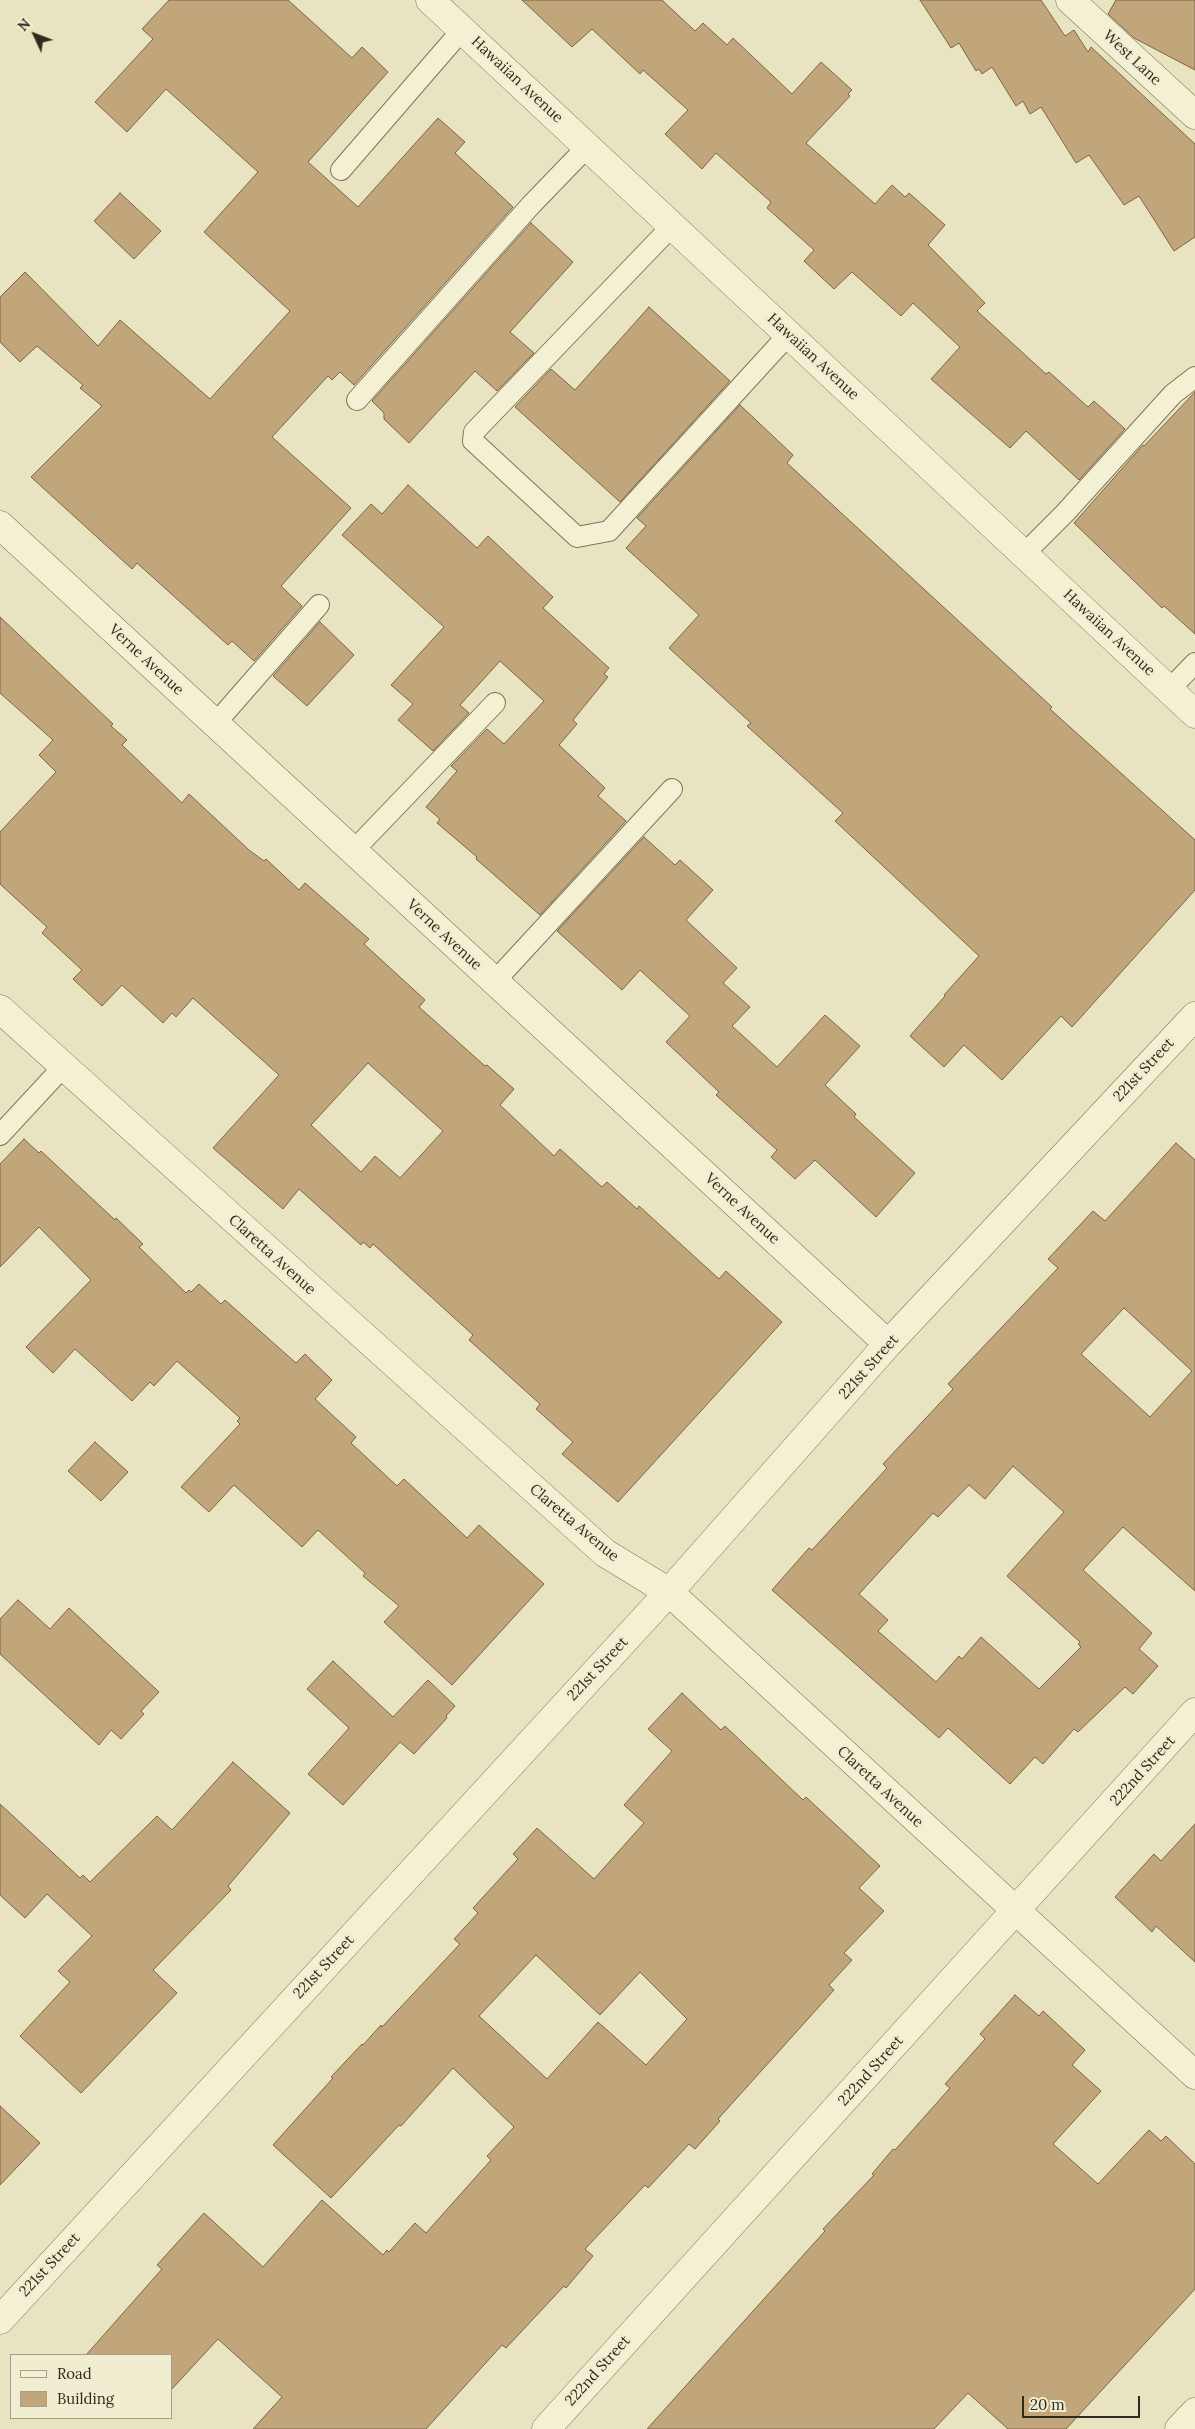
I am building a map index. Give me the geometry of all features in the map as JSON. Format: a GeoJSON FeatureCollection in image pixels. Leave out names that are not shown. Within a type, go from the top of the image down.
{"type":"FeatureCollection","features":[{"type":"Feature","properties":{"kind":"street","name":"Hawaiian Avenue"},"geometry":{"type":"LineString","coordinates":[[430,0],[1195,714]]}},
{"type":"Feature","properties":{"kind":"street","name":"West Lane"},"geometry":{"type":"LineString","coordinates":[[1070,0],[1195,115]]}},
{"type":"Feature","properties":{"kind":"street","name":"Verne Avenue"},"geometry":{"type":"LineString","coordinates":[[0,525],[888,1344]]}},
{"type":"Feature","properties":{"kind":"street","name":"Claretta Avenue"},"geometry":{"type":"LineString","coordinates":[[0,1009],[605,1553],[668,1592],[1195,2075]]}},
{"type":"Feature","properties":{"kind":"street","name":"221st Street"},"geometry":{"type":"LineString","coordinates":[[0,2320],[668,1592],[888,1344],[1195,1016]]}},
{"type":"Feature","properties":{"kind":"street","name":"222nd Street"},"geometry":{"type":"LineString","coordinates":[[546,2429],[1016,1912],[1195,1712]]}},
{"type":"Feature","properties":{"kind":"street"},"geometry":{"type":"LineString","coordinates":[[1180,2429],[1195,2412]]}},
{"type":"Feature","properties":{"kind":"lane"},"geometry":{"type":"LineString","coordinates":[[341,170],[462,30]]}},
{"type":"Feature","properties":{"kind":"lane"},"geometry":{"type":"LineString","coordinates":[[357,400],[531,205],[588,146]]}},
{"type":"Feature","properties":{"kind":"lane"},"geometry":{"type":"LineString","coordinates":[[672,225],[474,432],[472,441],[577,537],[609,531],[789,334]]}},
{"type":"Feature","properties":{"kind":"lane"},"geometry":{"type":"LineString","coordinates":[[1024,554],[1065,513],[1173,394],[1195,378]]}},
{"type":"Feature","properties":{"kind":"lane"},"geometry":{"type":"LineString","coordinates":[[215,724],[319,605]]}},
{"type":"Feature","properties":{"kind":"lane"},"geometry":{"type":"LineString","coordinates":[[1169,690],[1195,663]]}},
{"type":"Feature","properties":{"kind":"lane"},"geometry":{"type":"LineString","coordinates":[[353,850],[494,703]]}},
{"type":"Feature","properties":{"kind":"lane"},"geometry":{"type":"LineString","coordinates":[[495,981],[672,789]]}},
{"type":"Feature","properties":{"kind":"lane"},"geometry":{"type":"LineString","coordinates":[[0,1135],[63,1067]]}},
{"type":"Feature","properties":{"kind":"building"},"geometry":{"type":"Polygon","coordinates":[[[169,0],[288,0],[352,58],[362,47],[388,72],[308,162],[358,207],[438,118],[465,142],[455,153],[513,207],[354,385],[340,372],[332,380],[328,376],[272,437],[351,508],[281,586],[302,606],[254,661],[232,641],[228,645],[137,563],[132,569],[31,477],[102,406],[80,388],[83,385],[37,346],[20,362],[0,342],[0,297],[25,272],[98,346],[120,320],[210,399],[290,311],[204,232],[258,172],[166,89],[127,132],[95,102],[153,39],[142,29],[169,0]]]}},
{"type":"Feature","properties":{"kind":"building"},"geometry":{"type":"Polygon","coordinates":[[[522,0],[662,0],[695,31],[703,23],[727,45],[733,38],[792,94],[821,62],[852,90],[848,94],[850,96],[806,143],[875,204],[892,185],[905,197],[909,193],[945,225],[928,245],[985,303],[977,311],[1046,374],[1049,372],[1088,407],[1094,401],[1125,429],[1079,480],[1026,431],[1010,448],[931,379],[960,347],[913,303],[901,316],[852,272],[834,289],[804,261],[814,250],[767,208],[771,202],[716,153],[702,169],[665,134],[688,110],[643,70],[640,74],[592,29],[572,47],[522,0]]]}},
{"type":"Feature","properties":{"kind":"building"},"geometry":{"type":"Polygon","coordinates":[[[920,0],[1041,0],[1065,36],[1074,30],[1088,52],[1091,47],[1195,144],[1195,237],[1174,251],[1139,196],[1124,205],[1089,155],[1076,163],[1041,107],[1030,114],[1023,101],[1016,106],[992,67],[982,74],[979,69],[976,71],[959,43],[951,48],[920,0]]]}},
{"type":"Feature","properties":{"kind":"building"},"geometry":{"type":"Polygon","coordinates":[[[1116,0],[1195,0],[1195,70],[1134,38],[1108,14],[1116,0]]]}},
{"type":"Feature","properties":{"kind":"building"},"geometry":{"type":"Polygon","coordinates":[[[120,193],[161,231],[134,259],[94,221],[120,193]]]}},
{"type":"Feature","properties":{"kind":"building"},"geometry":{"type":"Polygon","coordinates":[[[531,223],[573,262],[510,332],[534,353],[497,391],[475,371],[409,443],[384,419],[384,413],[372,401],[531,223]]]}},
{"type":"Feature","properties":{"kind":"building"},"geometry":{"type":"Polygon","coordinates":[[[649,307],[730,381],[620,502],[515,407],[551,369],[575,390],[649,307]]]}},
{"type":"Feature","properties":{"kind":"building"},"geometry":{"type":"Polygon","coordinates":[[[1195,392],[1195,634],[1164,606],[1162,608],[1074,523],[1143,445],[1195,392]]]}},
{"type":"Feature","properties":{"kind":"building"},"geometry":{"type":"Polygon","coordinates":[[[740,405],[793,455],[787,463],[1052,707],[1050,709],[1195,840],[1195,890],[1072,1027],[1061,1016],[1002,1080],[964,1045],[944,1067],[910,1036],[979,956],[835,821],[843,813],[747,726],[751,723],[669,648],[699,615],[626,548],[646,526],[637,518],[740,405]]]}},
{"type":"Feature","properties":{"kind":"building"},"geometry":{"type":"Polygon","coordinates":[[[408,485],[477,548],[488,536],[553,597],[543,608],[609,668],[604,674],[608,677],[573,720],[577,724],[559,745],[605,788],[598,796],[626,821],[540,915],[437,823],[440,819],[426,807],[457,771],[451,766],[487,729],[504,744],[544,701],[500,661],[460,705],[469,713],[433,751],[398,720],[413,704],[391,685],[444,627],[342,535],[371,504],[382,514],[408,485]]]}},
{"type":"Feature","properties":{"kind":"building"},"geometry":{"type":"Polygon","coordinates":[[[0,617],[113,724],[111,726],[127,740],[122,745],[182,803],[189,794],[249,850],[264,861],[266,859],[299,890],[305,883],[369,939],[364,944],[425,1000],[419,1007],[485,1066],[487,1065],[514,1089],[500,1105],[554,1156],[560,1149],[602,1187],[607,1182],[637,1209],[639,1206],[719,1279],[726,1271],[782,1322],[618,1502],[562,1454],[573,1442],[536,1409],[540,1404],[469,1340],[473,1335],[373,1244],[370,1248],[363,1242],[361,1245],[299,1189],[283,1209],[213,1148],[279,1075],[193,998],[176,1017],[172,1013],[163,1023],[122,985],[102,1006],[73,979],[82,970],[42,933],[47,927],[0,884],[0,832],[56,772],[39,755],[53,740],[0,693],[0,617]],[[368,1063],[311,1125],[361,1172],[375,1156],[400,1178],[443,1131],[368,1063]]]}},
{"type":"Feature","properties":{"kind":"building"},"geometry":{"type":"Polygon","coordinates":[[[320,622],[354,655],[307,706],[273,676],[320,622]]]}},
{"type":"Feature","properties":{"kind":"building"},"geometry":{"type":"Polygon","coordinates":[[[644,837],[675,865],[680,860],[713,890],[686,920],[737,968],[723,983],[750,1007],[732,1026],[777,1067],[825,1015],[860,1046],[825,1085],[856,1114],[854,1117],[915,1173],[876,1217],[815,1160],[795,1179],[771,1157],[777,1150],[716,1095],[719,1092],[666,1042],[690,1016],[640,970],[622,990],[557,931],[644,837]]]}},
{"type":"Feature","properties":{"kind":"building"},"geometry":{"type":"Polygon","coordinates":[[[24,1139],[39,1153],[41,1151],[115,1220],[116,1218],[143,1244],[139,1247],[186,1293],[189,1290],[191,1292],[199,1284],[221,1304],[225,1300],[296,1363],[305,1354],[332,1380],[315,1399],[356,1437],[351,1443],[397,1486],[404,1479],[467,1538],[479,1525],[544,1584],[452,1685],[384,1622],[399,1606],[363,1576],[365,1573],[318,1530],[302,1547],[234,1485],[209,1512],[181,1487],[240,1424],[237,1421],[240,1418],[177,1361],[154,1386],[150,1382],[132,1401],[75,1349],[53,1373],[26,1347],[91,1280],[39,1227],[0,1267],[0,1164],[24,1139]]]}},
{"type":"Feature","properties":{"kind":"building"},"geometry":{"type":"Polygon","coordinates":[[[1176,1143],[1195,1160],[1195,1591],[1123,1527],[1083,1570],[1152,1633],[1139,1649],[1158,1666],[1133,1694],[1125,1687],[1078,1732],[1074,1729],[1043,1764],[1035,1757],[1010,1784],[948,1728],[939,1738],[772,1590],[809,1548],[812,1550],[887,1468],[883,1464],[953,1389],[948,1384],[1058,1268],[1048,1259],[1093,1211],[1105,1221],[1176,1143]],[[1124,1308],[1081,1354],[1150,1417],[1192,1371],[1124,1308]],[[1013,1466],[985,1499],[969,1485],[938,1517],[933,1513],[859,1594],[888,1620],[878,1631],[936,1682],[959,1656],[962,1659],[981,1637],[1039,1689],[1081,1647],[1078,1644],[1080,1642],[1007,1576],[1064,1512],[1013,1466]]]}},
{"type":"Feature","properties":{"kind":"building"},"geometry":{"type":"Polygon","coordinates":[[[95,1442],[128,1472],[101,1501],[68,1471],[95,1442]]]}},
{"type":"Feature","properties":{"kind":"building"},"geometry":{"type":"Polygon","coordinates":[[[18,1600],[50,1629],[69,1608],[159,1692],[141,1711],[144,1714],[121,1739],[111,1730],[99,1745],[0,1654],[0,1619],[18,1600]]]}},
{"type":"Feature","properties":{"kind":"building"},"geometry":{"type":"Polygon","coordinates":[[[333,1661],[393,1717],[428,1680],[455,1706],[446,1716],[447,1718],[414,1754],[400,1742],[343,1805],[308,1774],[349,1728],[307,1689],[333,1661]]]}},
{"type":"Feature","properties":{"kind":"building"},"geometry":{"type":"Polygon","coordinates":[[[682,1693],[721,1730],[725,1726],[803,1800],[806,1797],[880,1866],[859,1888],[884,1911],[844,1953],[852,1960],[829,1985],[834,1990],[718,2119],[720,2121],[695,2149],[689,2144],[648,2188],[645,2185],[585,2249],[593,2256],[566,2288],[564,2286],[506,2348],[502,2345],[426,2429],[253,2429],[282,2397],[218,2339],[172,2389],[172,2354],[87,2354],[162,2269],[157,2265],[204,2213],[263,2267],[322,2200],[383,2255],[387,2250],[389,2252],[415,2223],[426,2233],[491,2160],[487,2156],[514,2127],[453,2068],[401,2126],[399,2125],[331,2198],[273,2145],[333,2078],[331,2077],[381,2025],[382,2027],[460,1944],[454,1939],[478,1913],[473,1908],[518,1859],[513,1854],[537,1828],[594,1879],[644,1823],[624,1805],[672,1751],[648,1729],[682,1693]],[[536,1955],[479,2016],[547,2079],[598,2022],[646,2065],[687,2019],[640,1972],[600,2015],[536,1955]]]}},
{"type":"Feature","properties":{"kind":"building"},"geometry":{"type":"Polygon","coordinates":[[[233,1762],[290,1813],[228,1886],[231,1890],[153,1970],[177,1993],[81,2093],[20,2036],[70,1982],[58,1971],[92,1936],[47,1894],[25,1918],[0,1895],[0,1804],[80,1878],[83,1875],[90,1882],[157,1816],[172,1830],[233,1762]]]}},
{"type":"Feature","properties":{"kind":"building"},"geometry":{"type":"Polygon","coordinates":[[[1195,1824],[1195,1962],[1156,1926],[1152,1932],[1115,1897],[1154,1854],[1161,1861],[1195,1824]]]}},
{"type":"Feature","properties":{"kind":"building"},"geometry":{"type":"Polygon","coordinates":[[[1015,1995],[1039,2016],[1043,2011],[1085,2050],[1072,2065],[1101,2091],[1053,2144],[1098,2184],[1149,2130],[1161,2141],[1166,2136],[1195,2164],[1195,2289],[1066,2429],[1008,2429],[968,2393],[934,2429],[647,2429],[825,2231],[823,2229],[874,2175],[872,2174],[893,2149],[895,2150],[950,2088],[945,2084],[985,2039],[980,2034],[1015,1995]]]}},
{"type":"Feature","properties":{"kind":"building"},"geometry":{"type":"Polygon","coordinates":[[[0,2106],[40,2143],[0,2185],[0,2106]]]}}]}
